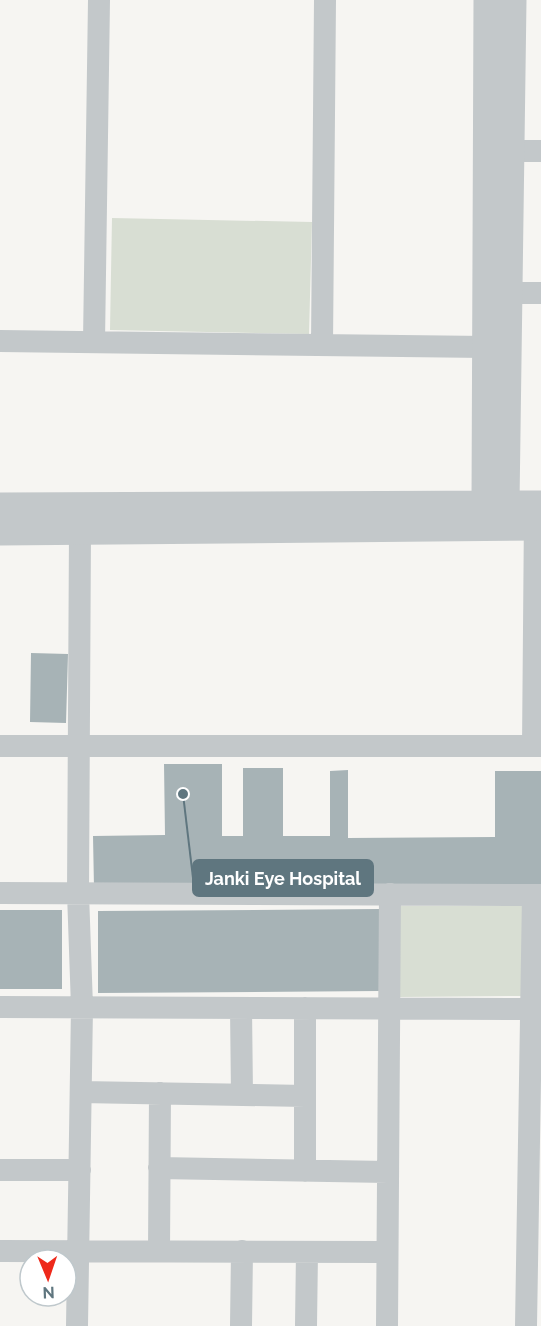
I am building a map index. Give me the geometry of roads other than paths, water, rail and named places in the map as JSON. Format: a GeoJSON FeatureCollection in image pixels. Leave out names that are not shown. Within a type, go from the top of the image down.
{"type":"FeatureCollection","features":[{"type":"Feature","properties":{"kind":"street"},"geometry":{"type":"LineString","coordinates":[[94,342],[99,0]]}},
{"type":"Feature","properties":{"kind":"street"},"geometry":{"type":"LineString","coordinates":[[322,345],[325,0]]}},
{"type":"Feature","properties":{"kind":"street"},"geometry":{"type":"LineString","coordinates":[[487,0],[486,347],[497,512]]}},
{"type":"Feature","properties":{"kind":"street"},"geometry":{"type":"LineString","coordinates":[[497,512],[509,293],[513,0]]}},
{"type":"Feature","properties":{"kind":"street"},"geometry":{"type":"LineString","coordinates":[[511,151],[541,151]]}},
{"type":"Feature","properties":{"kind":"street"},"geometry":{"type":"LineString","coordinates":[[509,293],[541,293]]}},
{"type":"Feature","properties":{"kind":"street"},"geometry":{"type":"LineString","coordinates":[[0,341],[486,347]]}},
{"type":"Feature","properties":{"kind":"street"},"geometry":{"type":"LineString","coordinates":[[0,506],[497,512],[538,515],[537,746],[0,746]]}},
{"type":"Feature","properties":{"kind":"street"},"geometry":{"type":"LineString","coordinates":[[0,532],[497,512]]}},
{"type":"Feature","properties":{"kind":"street"},"geometry":{"type":"LineString","coordinates":[[80,530],[78,893],[82,1007],[78,1251],[387,1252]]}},
{"type":"Feature","properties":{"kind":"street"},"geometry":{"type":"LineString","coordinates":[[0,893],[537,895],[531,1010],[526,1326]]}},
{"type":"Feature","properties":{"kind":"street"},"geometry":{"type":"LineString","coordinates":[[387,1326],[390,894]]}},
{"type":"Feature","properties":{"kind":"street"},"geometry":{"type":"LineString","coordinates":[[0,1006],[531,1010]]}},
{"type":"Feature","properties":{"kind":"street"},"geometry":{"type":"LineString","coordinates":[[241,1008],[242,1095]]}},
{"type":"Feature","properties":{"kind":"street"},"geometry":{"type":"LineString","coordinates":[[305,1008],[305,1171]]}},
{"type":"Feature","properties":{"kind":"street"},"geometry":{"type":"LineString","coordinates":[[81,1092],[305,1096]]}},
{"type":"Feature","properties":{"kind":"street"},"geometry":{"type":"LineString","coordinates":[[159,1251],[160,1093]]}},
{"type":"Feature","properties":{"kind":"street"},"geometry":{"type":"LineString","coordinates":[[159,1168],[388,1172]]}},
{"type":"Feature","properties":{"kind":"street"},"geometry":{"type":"LineString","coordinates":[[0,1170],[80,1170]]}},
{"type":"Feature","properties":{"kind":"street"},"geometry":{"type":"LineString","coordinates":[[0,1251],[18,1251]]}},
{"type":"Feature","properties":{"kind":"street"},"geometry":{"type":"LineString","coordinates":[[241,1326],[242,1251]]}},
{"type":"Feature","properties":{"kind":"street"},"geometry":{"type":"LineString","coordinates":[[306,1326],[307,1252]]}},
{"type":"Feature","properties":{"kind":"street"},"geometry":{"type":"LineString","coordinates":[[77,1308],[77,1326]]}},
{"type":"Feature","properties":{"kind":"place","name":"Janki Eye Hospital"},"geometry":{"type":"Point","coordinates":[183,794]}}]}
